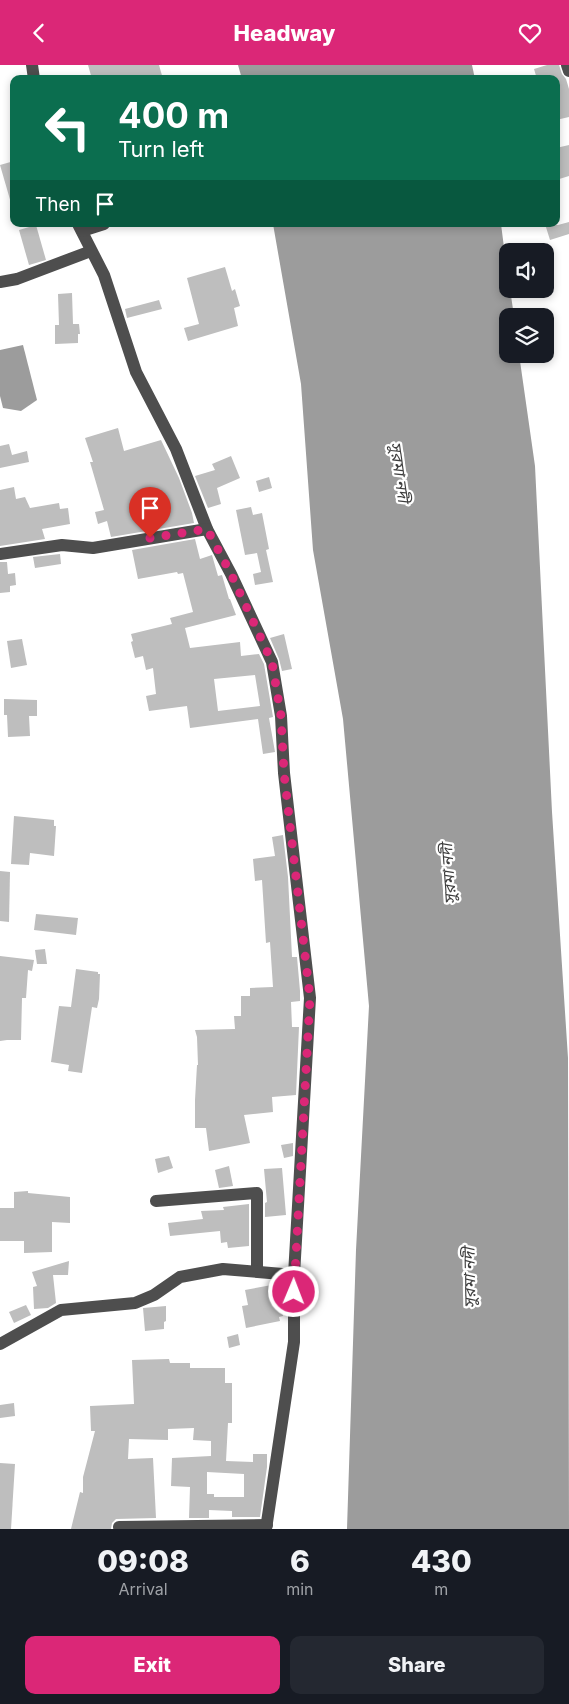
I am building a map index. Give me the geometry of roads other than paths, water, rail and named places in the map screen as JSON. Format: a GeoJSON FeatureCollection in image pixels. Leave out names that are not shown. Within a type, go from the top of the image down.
{"type":"FeatureCollection","features":[{"type":"Feature","properties":{"kind":"street"},"geometry":{"type":"LineString","coordinates":[[567,65],[569,71]]}},
{"type":"Feature","properties":{"kind":"street"},"geometry":{"type":"LineString","coordinates":[[80,227],[104,275],[136,372],[176,449],[207,529],[231,574],[272,662],[281,716],[284,773],[310,998],[294,1275],[294,1342],[266,1527],[119,1527]]}},
{"type":"Feature","properties":{"kind":"street"},"geometry":{"type":"LineString","coordinates":[[0,282],[17,279],[91,251]]}},
{"type":"Feature","properties":{"kind":"street"},"geometry":{"type":"LineString","coordinates":[[0,553],[62,545],[93,548],[207,529]]}},
{"type":"Feature","properties":{"kind":"street"},"geometry":{"type":"LineString","coordinates":[[156,1201],[257,1193],[257,1271]]}},
{"type":"Feature","properties":{"kind":"street"},"geometry":{"type":"LineString","coordinates":[[0,1344],[61,1310],[135,1303],[154,1295],[180,1277],[223,1269],[294,1275]]}},
{"type":"Feature","properties":{"kind":"water"},"geometry":{"type":"Polygon","coordinates":[[[238,65],[472,65],[474,75],[241,75],[238,65]]]}},
{"type":"Feature","properties":{"kind":"water","name":"সুরমা নদী"},"geometry":{"type":"Polygon","coordinates":[[[274,227],[501,227],[503,243],[499,243],[499,298],[511,298],[513,308],[499,308],[499,363],[520,363],[535,466],[552,812],[568,1058],[569,1529],[347,1529],[356,1250],[369,1006],[343,719],[313,550],[301,384],[274,227]]]}},
{"type":"Feature","properties":{"kind":"water"},"geometry":{"type":"Polygon","coordinates":[[[23,345],[37,400],[21,411],[3,408],[0,396],[0,350],[23,345]]]}}]}
